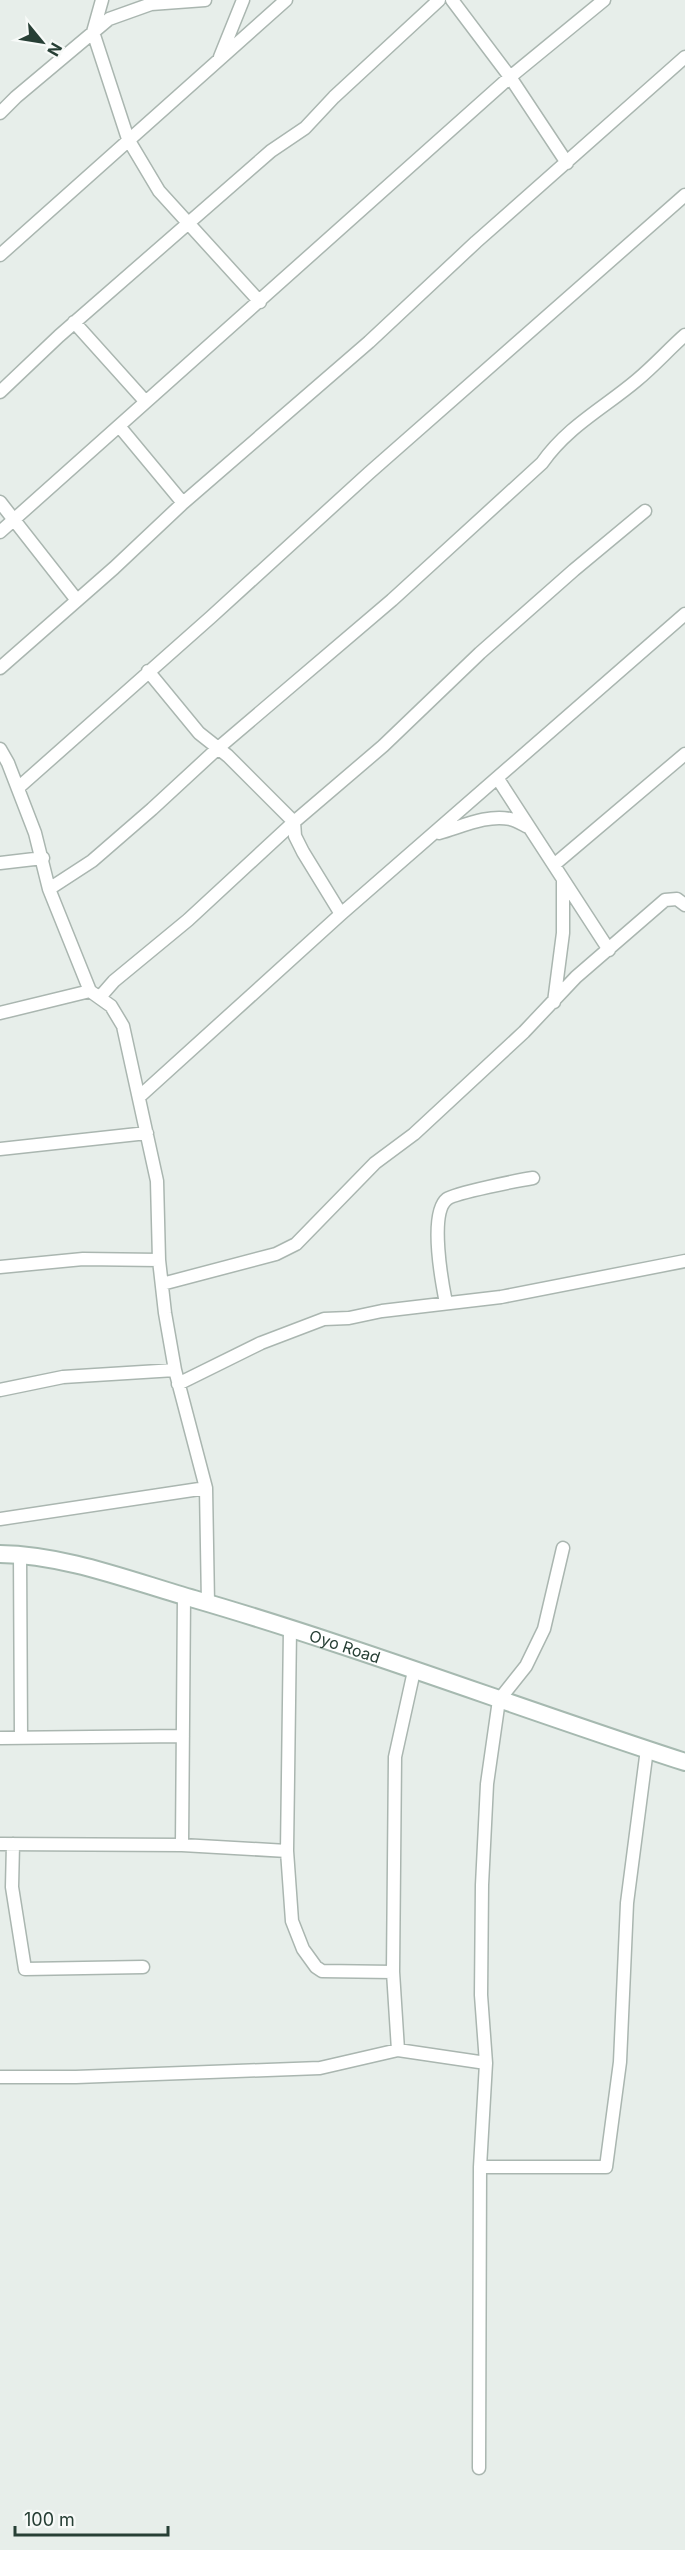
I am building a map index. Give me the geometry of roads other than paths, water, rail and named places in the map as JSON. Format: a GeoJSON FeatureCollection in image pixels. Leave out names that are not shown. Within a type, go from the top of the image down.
{"type":"FeatureCollection","features":[{"type":"Feature","properties":{"kind":"street"},"geometry":{"type":"LineString","coordinates":[[102,0],[93,32],[128,139],[159,191],[260,302]]}},
{"type":"Feature","properties":{"kind":"street"},"geometry":{"type":"LineString","coordinates":[[0,113],[109,19],[151,4],[205,0]]}},
{"type":"Feature","properties":{"kind":"street"},"geometry":{"type":"LineString","coordinates":[[218,60],[243,0]]}},
{"type":"Feature","properties":{"kind":"street"},"geometry":{"type":"LineString","coordinates":[[0,255],[286,0]]}},
{"type":"Feature","properties":{"kind":"street"},"geometry":{"type":"LineString","coordinates":[[0,392],[74,322],[270,151],[305,128],[334,97],[439,0]]}},
{"type":"Feature","properties":{"kind":"street"},"geometry":{"type":"LineString","coordinates":[[452,0],[510,77],[567,163]]}},
{"type":"Feature","properties":{"kind":"street"},"geometry":{"type":"LineString","coordinates":[[0,532],[510,77],[604,0]]}},
{"type":"Feature","properties":{"kind":"street"},"geometry":{"type":"LineString","coordinates":[[0,668],[114,568],[183,503],[369,342],[476,242],[685,57]]}},
{"type":"Feature","properties":{"kind":"street"},"geometry":{"type":"LineString","coordinates":[[18,788],[685,195]]}},
{"type":"Feature","properties":{"kind":"street"},"geometry":{"type":"LineString","coordinates":[[74,322],[145,401]]}},
{"type":"Feature","properties":{"kind":"street"},"geometry":{"type":"LineString","coordinates":[[49,889],[92,861],[217,749],[392,600],[543,463],[556,443],[607,401],[638,380],[685,334]]}},
{"type":"Feature","properties":{"kind":"street"},"geometry":{"type":"LineString","coordinates":[[119,426],[183,503]]}},
{"type":"Feature","properties":{"kind":"street"},"geometry":{"type":"LineString","coordinates":[[0,502],[76,599]]}},
{"type":"Feature","properties":{"kind":"street"},"geometry":{"type":"LineString","coordinates":[[0,1013],[95,994],[114,981],[188,920],[294,822],[382,746],[480,653],[645,511]]}},
{"type":"Feature","properties":{"kind":"street"},"geometry":{"type":"LineString","coordinates":[[139,1097],[341,914],[685,614]]}},
{"type":"Feature","properties":{"kind":"street"},"geometry":{"type":"LineString","coordinates":[[148,671],[181,713],[294,822],[295,836],[303,852],[341,914]]}},
{"type":"Feature","properties":{"kind":"street"},"geometry":{"type":"LineString","coordinates":[[0,749],[4,764],[18,788],[43,858],[49,889],[95,994],[111,1006],[123,1026],[157,1181],[159,1260],[175,1370],[206,1488],[208,1603]]}},
{"type":"Feature","properties":{"kind":"street"},"geometry":{"type":"LineString","coordinates":[[555,864],[685,754]]}},
{"type":"Feature","properties":{"kind":"street"},"geometry":{"type":"LineString","coordinates":[[498,779],[609,950]]}},
{"type":"Feature","properties":{"kind":"street"},"geometry":{"type":"LineString","coordinates":[[435,834],[475,821],[494,819],[509,819],[528,827]]}},
{"type":"Feature","properties":{"kind":"street"},"geometry":{"type":"LineString","coordinates":[[0,863],[43,858]]}},
{"type":"Feature","properties":{"kind":"street"},"geometry":{"type":"LineString","coordinates":[[554,1002],[563,933],[563,879]]}},
{"type":"Feature","properties":{"kind":"street"},"geometry":{"type":"LineString","coordinates":[[162,1284],[276,1254],[296,1244],[375,1163],[414,1134],[554,1002],[576,977],[665,900],[677,899],[685,905]]}},
{"type":"Feature","properties":{"kind":"street"},"geometry":{"type":"LineString","coordinates":[[0,1149],[147,1134]]}},
{"type":"Feature","properties":{"kind":"street"},"geometry":{"type":"LineString","coordinates":[[447,1303],[437,1248],[440,1212],[446,1199],[459,1193],[533,1178]]}},
{"type":"Feature","properties":{"kind":"street"},"geometry":{"type":"LineString","coordinates":[[0,1267],[83,1259],[159,1260]]}},
{"type":"Feature","properties":{"kind":"street"},"geometry":{"type":"LineString","coordinates":[[178,1384],[261,1343],[324,1319],[349,1318],[382,1311],[555,1288],[685,1261]]}},
{"type":"Feature","properties":{"kind":"street"},"geometry":{"type":"LineString","coordinates":[[0,1390],[63,1377],[175,1370]]}},
{"type":"Feature","properties":{"kind":"street"},"geometry":{"type":"LineString","coordinates":[[0,1519],[206,1488]]}},
{"type":"Feature","properties":{"kind":"street"},"geometry":{"type":"LineString","coordinates":[[479,2468],[480,2167],[486,2063],[481,1995],[482,1885],[487,1784],[499,1700],[526,1666],[544,1629],[564,1548]]}},
{"type":"Feature","properties":{"kind":"street","name":"Oyo Road"},"geometry":{"type":"LineString","coordinates":[[0,1554],[20,1554],[79,1565],[208,1603],[685,1762]]}},
{"type":"Feature","properties":{"kind":"street"},"geometry":{"type":"LineString","coordinates":[[20,1554],[21,1737]]}},
{"type":"Feature","properties":{"kind":"street"},"geometry":{"type":"LineString","coordinates":[[182,1845],[184,1596]]}},
{"type":"Feature","properties":{"kind":"street"},"geometry":{"type":"LineString","coordinates":[[290,1629],[287,1851],[292,1921],[303,1948],[316,1967],[322,1971],[393,1972]]}},
{"type":"Feature","properties":{"kind":"street"},"geometry":{"type":"LineString","coordinates":[[398,2050],[393,1972],[396,1757],[414,1671]]}},
{"type":"Feature","properties":{"kind":"street"},"geometry":{"type":"LineString","coordinates":[[0,1738],[183,1736]]}},
{"type":"Feature","properties":{"kind":"street"},"geometry":{"type":"LineString","coordinates":[[480,2167],[606,2167],[620,2062],[627,1903],[647,1749]]}},
{"type":"Feature","properties":{"kind":"street"},"geometry":{"type":"LineString","coordinates":[[0,1844],[182,1845],[287,1851]]}},
{"type":"Feature","properties":{"kind":"street"},"geometry":{"type":"LineString","coordinates":[[14,1844],[12,1887],[26,1970],[143,1967]]}},
{"type":"Feature","properties":{"kind":"street"},"geometry":{"type":"LineString","coordinates":[[0,2077],[320,2068],[398,2050],[486,2063]]}}]}
